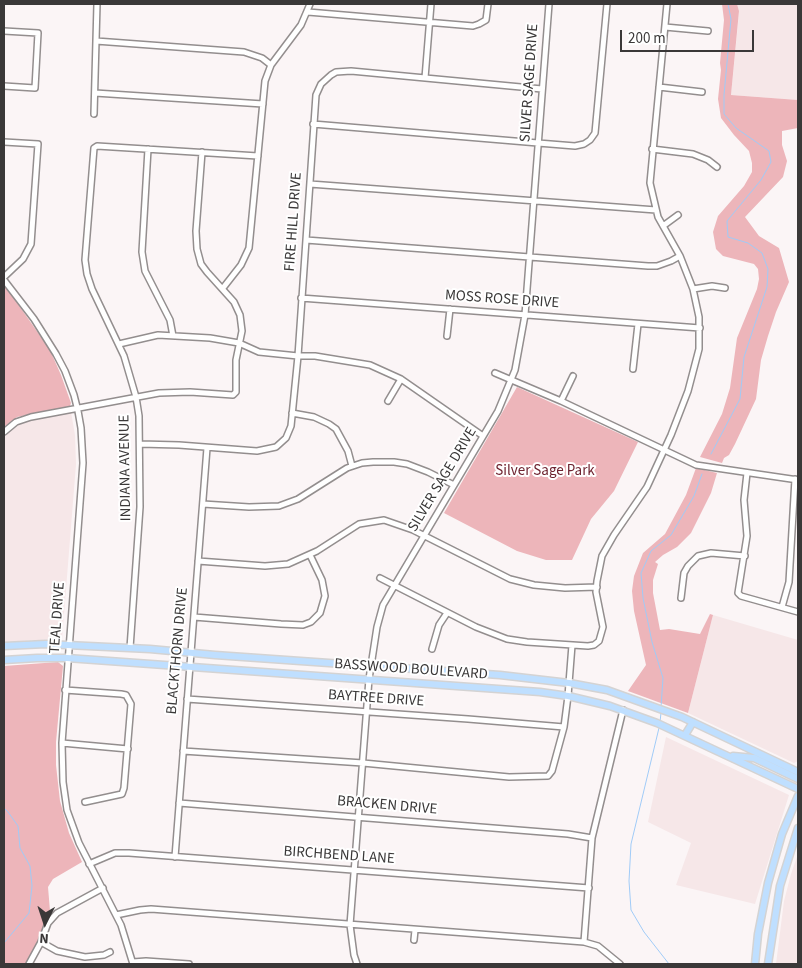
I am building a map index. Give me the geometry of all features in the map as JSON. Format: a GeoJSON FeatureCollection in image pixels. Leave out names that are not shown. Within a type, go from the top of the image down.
{"type":"FeatureCollection","features":[{"type":"Feature","properties":{"kind":"main road","name":"BASSWOOD BOULEVARD"},"geometry":{"type":"LineString","coordinates":[[4,646],[46,644],[130,648],[500,675],[569,683],[607,690],[674,713],[798,772]]}},
{"type":"Feature","properties":{"kind":"main road","name":"BASSWOOD BOULEVARD"},"geometry":{"type":"LineString","coordinates":[[4,660],[67,658],[540,692],[568,696],[623,710],[668,727],[798,788]]}},
{"type":"Feature","properties":{"kind":"main road"},"geometry":{"type":"LineString","coordinates":[[685,735],[693,722]]}},
{"type":"Feature","properties":{"kind":"main road"},"geometry":{"type":"LineString","coordinates":[[727,755],[754,758],[798,779]]}},
{"type":"Feature","properties":{"kind":"main road"},"geometry":{"type":"LineString","coordinates":[[781,764],[798,765]]}},
{"type":"Feature","properties":{"kind":"main road"},"geometry":{"type":"LineString","coordinates":[[754,964],[758,934],[774,862],[782,834],[798,796]]}},
{"type":"Feature","properties":{"kind":"main road"},"geometry":{"type":"LineString","coordinates":[[768,964],[780,886],[798,828]]}},
{"type":"Feature","properties":{"kind":"main road"},"geometry":{"type":"LineString","coordinates":[[774,862],[786,866]]}},
{"type":"Feature","properties":{"kind":"street"},"geometry":{"type":"LineString","coordinates":[[94,114],[97,4]]}},
{"type":"Feature","properties":{"kind":"street"},"geometry":{"type":"LineString","coordinates":[[223,288],[241,264],[249,248],[265,81],[271,65],[301,25],[310,4]]}},
{"type":"Feature","properties":{"kind":"street"},"geometry":{"type":"LineString","coordinates":[[425,78],[430,4]]}},
{"type":"Feature","properties":{"kind":"street"},"geometry":{"type":"LineString","coordinates":[[308,12],[473,26],[486,20],[488,4]]}},
{"type":"Feature","properties":{"kind":"street","name":"SILVER SAGE DRIVE"},"geometry":{"type":"LineString","coordinates":[[356,964],[350,925],[369,680],[377,627],[381,612],[394,585],[498,411],[512,379],[518,358],[525,315],[549,4]]}},
{"type":"Feature","properties":{"kind":"street"},"geometry":{"type":"LineString","coordinates":[[313,124],[575,146],[584,144],[594,136],[598,116],[607,4]]}},
{"type":"Feature","properties":{"kind":"street"},"geometry":{"type":"LineString","coordinates":[[380,578],[476,627],[507,639],[588,646],[597,643],[601,637],[603,627],[597,587],[599,568],[605,548],[644,492],[672,436],[692,379],[699,349],[700,328],[693,289],[680,256],[656,210],[650,183],[667,4]]}},
{"type":"Feature","properties":{"kind":"street"},"geometry":{"type":"LineString","coordinates":[[665,26],[708,31]]}},
{"type":"Feature","properties":{"kind":"street"},"geometry":{"type":"LineString","coordinates":[[4,31],[38,34],[35,88],[4,86]]}},
{"type":"Feature","properties":{"kind":"street"},"geometry":{"type":"LineString","coordinates":[[96,41],[244,52],[262,58],[271,65]]}},
{"type":"Feature","properties":{"kind":"street","name":"FIRE HILL DRIVE"},"geometry":{"type":"LineString","coordinates":[[140,444],[257,451],[276,447],[289,433],[298,356],[313,124],[318,88],[336,72],[351,71],[542,89]]}},
{"type":"Feature","properties":{"kind":"street"},"geometry":{"type":"LineString","coordinates":[[659,87],[702,92]]}},
{"type":"Feature","properties":{"kind":"street"},"geometry":{"type":"LineString","coordinates":[[95,93],[263,104]]}},
{"type":"Feature","properties":{"kind":"street"},"geometry":{"type":"LineString","coordinates":[[4,142],[38,144],[30,249],[4,278]]}},
{"type":"Feature","properties":{"kind":"street","name":"INDIANA AVENUE"},"geometry":{"type":"LineString","coordinates":[[130,648],[140,506],[139,416],[136,397],[119,344],[92,289],[85,260],[94,148],[97,146],[148,148]]}},
{"type":"Feature","properties":{"kind":"street"},"geometry":{"type":"LineString","coordinates":[[173,336],[170,320],[145,271],[142,252],[148,148],[258,156]]}},
{"type":"Feature","properties":{"kind":"street"},"geometry":{"type":"LineString","coordinates":[[652,149],[693,154],[708,160],[717,167]]}},
{"type":"Feature","properties":{"kind":"street"},"geometry":{"type":"LineString","coordinates":[[4,432],[16,422],[31,417],[136,397],[167,392],[235,394],[237,390],[236,376],[239,344],[242,331],[240,314],[234,302],[201,264],[197,249],[196,231],[202,152]]}},
{"type":"Feature","properties":{"kind":"street"},"geometry":{"type":"LineString","coordinates":[[310,184],[656,210]]}},
{"type":"Feature","properties":{"kind":"street"},"geometry":{"type":"LineString","coordinates":[[663,226],[678,215]]}},
{"type":"Feature","properties":{"kind":"street"},"geometry":{"type":"LineString","coordinates":[[306,240],[648,266],[658,266],[680,256]]}},
{"type":"Feature","properties":{"kind":"street","name":"TEAL DRIVE"},"geometry":{"type":"LineString","coordinates":[[4,278],[34,319],[65,371],[74,395],[81,428],[83,463],[67,658],[62,743],[63,782],[67,810],[79,843],[116,915],[126,938],[133,963]]}},
{"type":"Feature","properties":{"kind":"street"},"geometry":{"type":"LineString","coordinates":[[693,289],[712,286],[726,288]]}},
{"type":"Feature","properties":{"kind":"street","name":"MOSS ROSE DRIVE"},"geometry":{"type":"LineString","coordinates":[[301,298],[700,328]]}},
{"type":"Feature","properties":{"kind":"street"},"geometry":{"type":"LineString","coordinates":[[447,336],[450,309]]}},
{"type":"Feature","properties":{"kind":"street"},"geometry":{"type":"LineString","coordinates":[[633,369],[638,324]]}},
{"type":"Feature","properties":{"kind":"street"},"geometry":{"type":"LineString","coordinates":[[119,344],[154,335],[210,338],[239,344],[259,352],[315,356],[357,362],[381,369],[400,379],[483,436]]}},
{"type":"Feature","properties":{"kind":"street"},"geometry":{"type":"LineString","coordinates":[[495,373],[561,401],[696,465],[797,479],[789,582],[782,607]]}},
{"type":"Feature","properties":{"kind":"street"},"geometry":{"type":"LineString","coordinates":[[561,401],[573,376]]}},
{"type":"Feature","properties":{"kind":"street"},"geometry":{"type":"LineString","coordinates":[[388,401],[400,379]]}},
{"type":"Feature","properties":{"kind":"street"},"geometry":{"type":"LineString","coordinates":[[292,413],[314,416],[336,429],[348,451],[352,466]]}},
{"type":"Feature","properties":{"kind":"street","name":"BLACKTHORN DRIVE"},"geometry":{"type":"LineString","coordinates":[[175,857],[207,448]]}},
{"type":"Feature","properties":{"kind":"street"},"geometry":{"type":"LineString","coordinates":[[203,504],[249,507],[279,506],[298,499],[336,473],[352,466],[373,462],[407,464],[428,472],[454,486]]}},
{"type":"Feature","properties":{"kind":"street"},"geometry":{"type":"LineString","coordinates":[[747,472],[744,500],[747,536],[738,591],[740,595],[798,612]]}},
{"type":"Feature","properties":{"kind":"street"},"geometry":{"type":"LineString","coordinates":[[198,561],[272,566],[288,564],[310,555],[359,524],[377,520],[405,526],[498,574],[522,583],[565,588],[597,587]]}},
{"type":"Feature","properties":{"kind":"street"},"geometry":{"type":"LineString","coordinates":[[681,598],[684,573],[698,556],[711,553],[745,556]]}},
{"type":"Feature","properties":{"kind":"street"},"geometry":{"type":"LineString","coordinates":[[194,617],[303,625],[311,622],[320,613],[325,596],[322,580],[310,555]]}},
{"type":"Feature","properties":{"kind":"street"},"geometry":{"type":"LineString","coordinates":[[432,649],[439,625],[447,613]]}},
{"type":"Feature","properties":{"kind":"street"},"geometry":{"type":"LineString","coordinates":[[183,751],[363,763],[509,777],[546,777],[552,771],[564,727],[572,645]]}},
{"type":"Feature","properties":{"kind":"street"},"geometry":{"type":"LineString","coordinates":[[65,690],[121,694],[128,698],[131,704],[122,794],[85,802]]}},
{"type":"Feature","properties":{"kind":"street","name":"BAYTREE DRIVE"},"geometry":{"type":"LineString","coordinates":[[187,699],[564,727]]}},
{"type":"Feature","properties":{"kind":"street"},"geometry":{"type":"LineString","coordinates":[[584,942],[592,838],[623,710]]}},
{"type":"Feature","properties":{"kind":"street"},"geometry":{"type":"LineString","coordinates":[[62,743],[128,749]]}},
{"type":"Feature","properties":{"kind":"street","name":"BRACKEN DRIVE"},"geometry":{"type":"LineString","coordinates":[[180,803],[359,816],[568,834],[592,838]]}},
{"type":"Feature","properties":{"kind":"street","name":"BIRCHBEND LANE"},"geometry":{"type":"LineString","coordinates":[[89,864],[115,853],[589,888]]}},
{"type":"Feature","properties":{"kind":"street"},"geometry":{"type":"LineString","coordinates":[[29,964],[41,942],[48,923],[57,913],[103,888]]}},
{"type":"Feature","properties":{"kind":"street"},"geometry":{"type":"LineString","coordinates":[[116,915],[150,909],[584,942],[598,946],[620,964]]}},
{"type":"Feature","properties":{"kind":"street"},"geometry":{"type":"LineString","coordinates":[[414,940],[415,930]]}},
{"type":"Feature","properties":{"kind":"street"},"geometry":{"type":"LineString","coordinates":[[41,942],[57,950],[85,957],[104,955],[110,952]]}},
{"type":"Feature","properties":{"kind":"street"},"geometry":{"type":"LineString","coordinates":[[133,963],[146,961],[189,964]]}},
{"type":"Feature","properties":{"kind":"shaded area"},"geometry":{"type":"Polygon","coordinates":[[[737,4],[798,4],[798,100],[731,95],[739,11],[737,4]]]}},
{"type":"Feature","properties":{"kind":"shaded area"},"geometry":{"type":"Polygon","coordinates":[[[70,406],[75,435],[76,464],[62,639],[4,642],[4,427],[17,417],[70,406]]]}},
{"type":"Feature","properties":{"kind":"shaded area"},"geometry":{"type":"Polygon","coordinates":[[[713,615],[798,640],[798,761],[794,763],[688,713],[713,615]]]}},
{"type":"Feature","properties":{"kind":"shaded area"},"geometry":{"type":"Polygon","coordinates":[[[666,737],[789,795],[755,904],[676,885],[691,843],[648,822],[666,737]]]}},
{"type":"Feature","properties":{"kind":"shaded area"},"geometry":{"type":"Polygon","coordinates":[[[798,854],[798,964],[776,964],[784,901],[798,854]]]}},
{"type":"Feature","properties":{"kind":"green space"},"geometry":{"type":"Polygon","coordinates":[[[722,4],[737,4],[739,11],[731,95],[798,100],[798,128],[782,131],[782,145],[787,161],[783,177],[745,217],[759,236],[779,248],[789,282],[776,312],[761,360],[756,399],[735,444],[722,463],[700,457],[722,414],[730,388],[737,338],[757,289],[759,279],[758,269],[754,264],[723,256],[716,249],[713,232],[718,216],[744,186],[752,172],[749,151],[721,118],[718,99],[724,20],[722,4]]]}},
{"type":"Feature","properties":{"kind":"green space"},"geometry":{"type":"Polygon","coordinates":[[[4,284],[50,350],[71,403],[70,406],[17,417],[4,427],[4,284]]]}},
{"type":"Feature","properties":{"kind":"green space","name":"Silver Sage Park"},"geometry":{"type":"Polygon","coordinates":[[[517,387],[638,442],[614,491],[591,519],[572,560],[546,560],[517,551],[444,513],[517,387]]]}},
{"type":"Feature","properties":{"kind":"green space"},"geometry":{"type":"Polygon","coordinates":[[[696,468],[717,473],[711,493],[691,533],[677,547],[655,562],[658,564],[653,580],[653,593],[660,630],[669,629],[700,634],[710,614],[713,615],[688,713],[628,691],[646,665],[634,611],[632,591],[634,576],[643,553],[665,534],[686,495],[696,468]]]}},
{"type":"Feature","properties":{"kind":"green space"},"geometry":{"type":"Polygon","coordinates":[[[58,662],[63,666],[56,742],[56,765],[60,801],[69,833],[82,862],[53,879],[48,887],[50,911],[36,947],[26,964],[4,964],[4,666],[58,662]]]}},
{"type":"Feature","properties":{"kind":"waterway"},"geometry":{"type":"LineString","coordinates":[[711,454],[740,399],[744,357],[767,287],[768,269],[762,253],[748,243],[728,237],[727,221],[761,180],[771,162],[769,151],[736,128],[724,114],[731,19],[728,4]]}},
{"type":"Feature","properties":{"kind":"waterway"},"geometry":{"type":"LineString","coordinates":[[661,707],[663,678],[652,642],[643,598],[641,573],[651,551],[671,535],[694,496],[702,474]]}},
{"type":"Feature","properties":{"kind":"waterway"},"geometry":{"type":"LineString","coordinates":[[660,722],[661,713]]}},
{"type":"Feature","properties":{"kind":"waterway"},"geometry":{"type":"LineString","coordinates":[[659,728],[631,844],[629,881],[631,910],[644,932],[669,964]]}},
{"type":"Feature","properties":{"kind":"waterway"},"geometry":{"type":"LineString","coordinates":[[4,808],[18,826],[20,848],[30,866],[32,886],[29,913],[4,943]]}}]}
